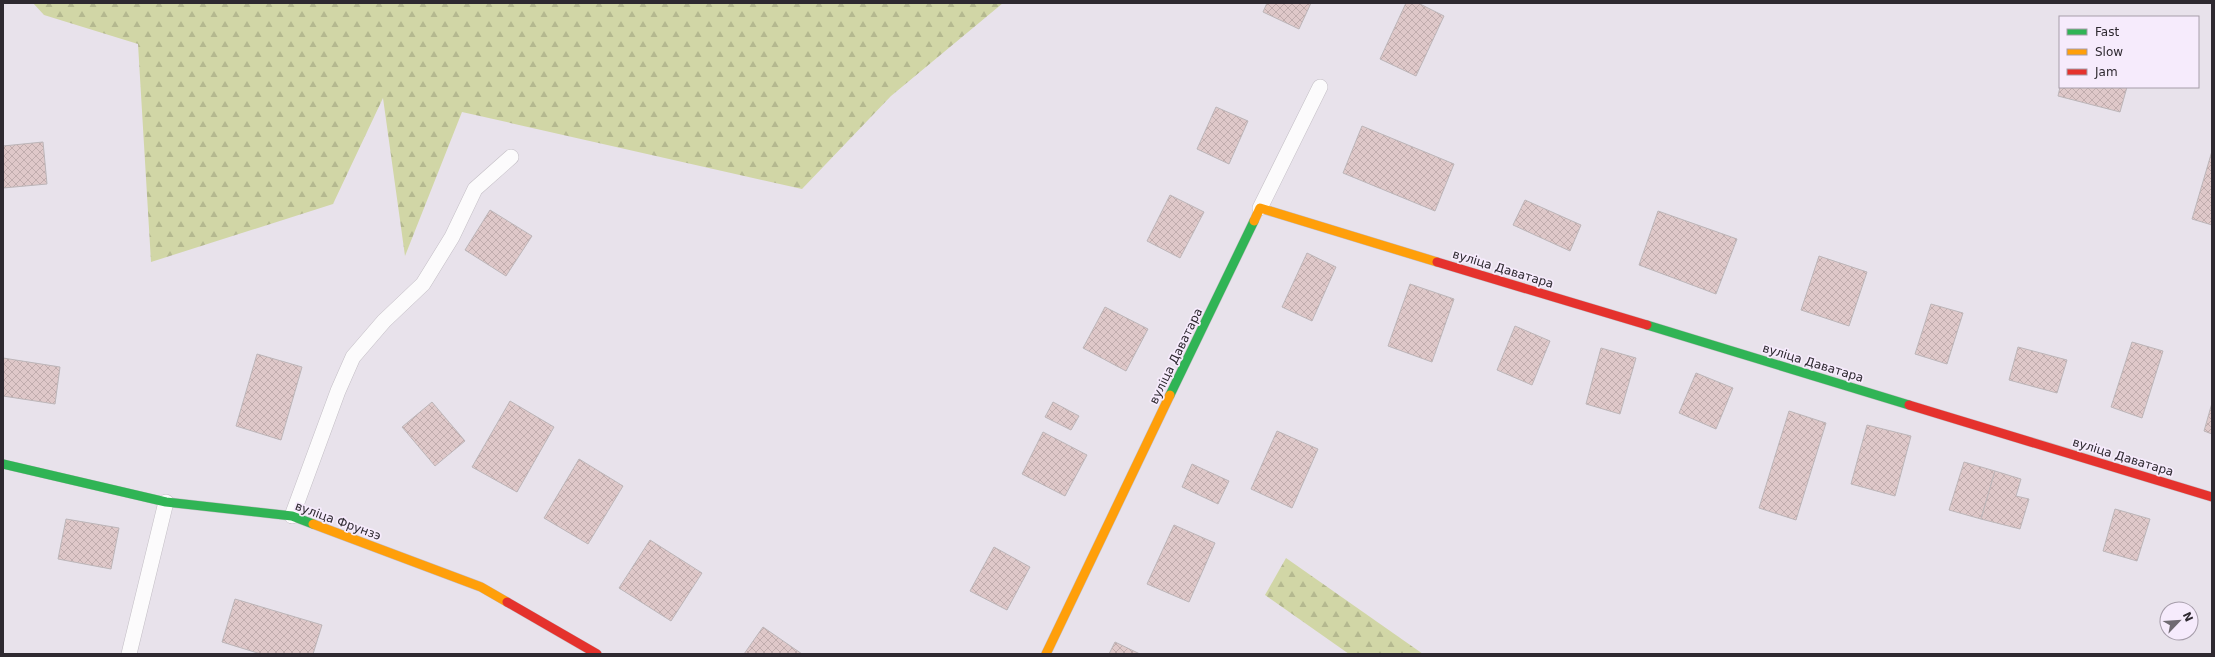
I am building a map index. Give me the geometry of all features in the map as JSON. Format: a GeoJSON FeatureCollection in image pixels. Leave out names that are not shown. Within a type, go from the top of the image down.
{"type":"FeatureCollection","features":[{"type":"Feature","properties":{"kind":"street","name":"вуліца Даватара"},"geometry":{"type":"LineString","coordinates":[[1046,654],[1260,208],[2212,497]]}},
{"type":"Feature","properties":{"kind":"street","name":"вуліца Фрунзэ"},"geometry":{"type":"LineString","coordinates":[[3,464],[166,502],[292,516],[481,587],[597,654]]}},
{"type":"Feature","properties":{"kind":"lane"},"geometry":{"type":"LineString","coordinates":[[1260,208],[1320,87]]}},
{"type":"Feature","properties":{"kind":"lane"},"geometry":{"type":"LineString","coordinates":[[292,516],[338,391],[353,357],[384,321],[423,284],[452,238],[475,188],[511,157]]}},
{"type":"Feature","properties":{"kind":"lane"},"geometry":{"type":"LineString","coordinates":[[129,654],[166,502]]}},
{"type":"Feature","properties":{"kind":"green space"},"geometry":{"type":"Polygon","coordinates":[[[33,3],[1003,3],[891,96],[802,189],[462,112],[405,256],[383,98],[333,204],[151,262],[138,44],[44,15],[33,3]]]}},
{"type":"Feature","properties":{"kind":"green space"},"geometry":{"type":"Polygon","coordinates":[[[1286,558],[1423,654],[1349,654],[1265,595],[1286,558]]]}},
{"type":"Feature","properties":{"kind":"building"},"geometry":{"type":"Polygon","coordinates":[[[1267,3],[1311,3],[1299,29],[1263,12],[1267,3]]]}},
{"type":"Feature","properties":{"kind":"building"},"geometry":{"type":"Polygon","coordinates":[[[1406,3],[1418,3],[1444,16],[1416,76],[1380,59],[1406,3]]]}},
{"type":"Feature","properties":{"kind":"building"},"geometry":{"type":"Polygon","coordinates":[[[2060,88],[2127,88],[2120,112],[2058,96],[2060,88]]]}},
{"type":"Feature","properties":{"kind":"building"},"geometry":{"type":"Polygon","coordinates":[[[1216,107],[1248,121],[1229,164],[1197,149],[1216,107]]]}},
{"type":"Feature","properties":{"kind":"building"},"geometry":{"type":"Polygon","coordinates":[[[1362,126],[1454,164],[1435,211],[1343,173],[1362,126]]]}},
{"type":"Feature","properties":{"kind":"building"},"geometry":{"type":"Polygon","coordinates":[[[43,142],[47,184],[3,188],[3,146],[43,142]]]}},
{"type":"Feature","properties":{"kind":"building"},"geometry":{"type":"Polygon","coordinates":[[[2212,151],[2212,225],[2192,219],[2212,151]]]}},
{"type":"Feature","properties":{"kind":"building"},"geometry":{"type":"Polygon","coordinates":[[[1170,195],[1204,212],[1180,258],[1147,241],[1170,195]]]}},
{"type":"Feature","properties":{"kind":"building"},"geometry":{"type":"Polygon","coordinates":[[[1525,200],[1581,225],[1570,251],[1513,225],[1525,200]]]}},
{"type":"Feature","properties":{"kind":"building"},"geometry":{"type":"Polygon","coordinates":[[[490,210],[532,236],[506,276],[465,250],[490,210]]]}},
{"type":"Feature","properties":{"kind":"building"},"geometry":{"type":"Polygon","coordinates":[[[1658,211],[1737,239],[1716,294],[1639,265],[1658,211]]]}},
{"type":"Feature","properties":{"kind":"building"},"geometry":{"type":"Polygon","coordinates":[[[1307,253],[1336,267],[1312,321],[1282,307],[1307,253]]]}},
{"type":"Feature","properties":{"kind":"building"},"geometry":{"type":"Polygon","coordinates":[[[1819,256],[1867,272],[1849,326],[1801,310],[1819,256]]]}},
{"type":"Feature","properties":{"kind":"building"},"geometry":{"type":"Polygon","coordinates":[[[1410,284],[1454,299],[1432,362],[1388,346],[1410,284]]]}},
{"type":"Feature","properties":{"kind":"building"},"geometry":{"type":"Polygon","coordinates":[[[1931,304],[1963,313],[1947,364],[1915,354],[1931,304]]]}},
{"type":"Feature","properties":{"kind":"building"},"geometry":{"type":"Polygon","coordinates":[[[1105,307],[1148,329],[1126,371],[1083,348],[1105,307]]]}},
{"type":"Feature","properties":{"kind":"building"},"geometry":{"type":"Polygon","coordinates":[[[1515,326],[1550,341],[1532,385],[1497,370],[1515,326]]]}},
{"type":"Feature","properties":{"kind":"building"},"geometry":{"type":"Polygon","coordinates":[[[2132,342],[2163,351],[2142,418],[2111,407],[2132,342]]]}},
{"type":"Feature","properties":{"kind":"building"},"geometry":{"type":"Polygon","coordinates":[[[2018,347],[2067,360],[2057,393],[2009,380],[2018,347]]]}},
{"type":"Feature","properties":{"kind":"building"},"geometry":{"type":"Polygon","coordinates":[[[1601,348],[1636,358],[1620,414],[1586,404],[1601,348]]]}},
{"type":"Feature","properties":{"kind":"building"},"geometry":{"type":"Polygon","coordinates":[[[257,354],[302,367],[281,440],[236,426],[257,354]]]}},
{"type":"Feature","properties":{"kind":"building"},"geometry":{"type":"Polygon","coordinates":[[[3,358],[60,367],[55,404],[3,396],[3,358]]]}},
{"type":"Feature","properties":{"kind":"building"},"geometry":{"type":"Polygon","coordinates":[[[1696,373],[1733,388],[1716,429],[1679,413],[1696,373]]]}},
{"type":"Feature","properties":{"kind":"building"},"geometry":{"type":"Polygon","coordinates":[[[510,401],[554,427],[517,492],[472,467],[510,401]]]}},
{"type":"Feature","properties":{"kind":"building"},"geometry":{"type":"Polygon","coordinates":[[[432,402],[465,441],[435,466],[402,427],[432,402]]]}},
{"type":"Feature","properties":{"kind":"building"},"geometry":{"type":"Polygon","coordinates":[[[1053,402],[1079,416],[1071,430],[1045,417],[1053,402]]]}},
{"type":"Feature","properties":{"kind":"building"},"geometry":{"type":"Polygon","coordinates":[[[2212,403],[2212,434],[2204,431],[2212,403]]]}},
{"type":"Feature","properties":{"kind":"building"},"geometry":{"type":"Polygon","coordinates":[[[1789,411],[1826,423],[1796,520],[1759,508],[1789,411]]]}},
{"type":"Feature","properties":{"kind":"building"},"geometry":{"type":"Polygon","coordinates":[[[1867,425],[1911,436],[1895,496],[1851,484],[1867,425]]]}},
{"type":"Feature","properties":{"kind":"building"},"geometry":{"type":"Polygon","coordinates":[[[1277,431],[1318,449],[1292,508],[1251,489],[1277,431]]]}},
{"type":"Feature","properties":{"kind":"building"},"geometry":{"type":"Polygon","coordinates":[[[1043,432],[1087,455],[1065,496],[1022,474],[1043,432]]]}},
{"type":"Feature","properties":{"kind":"building"},"geometry":{"type":"Polygon","coordinates":[[[579,459],[623,486],[588,544],[544,518],[579,459]]]}},
{"type":"Feature","properties":{"kind":"building"},"geometry":{"type":"Polygon","coordinates":[[[1964,462],[1995,471],[1981,519],[1949,510],[1964,462]]]}},
{"type":"Feature","properties":{"kind":"building"},"geometry":{"type":"Polygon","coordinates":[[[1192,464],[1229,481],[1218,504],[1182,487],[1192,464]]]}},
{"type":"Feature","properties":{"kind":"building"},"geometry":{"type":"Polygon","coordinates":[[[1995,471],[2021,479],[2016,496],[2029,499],[2020,529],[1981,519],[1995,471]]]}},
{"type":"Feature","properties":{"kind":"building"},"geometry":{"type":"Polygon","coordinates":[[[2115,509],[2150,519],[2137,561],[2103,551],[2115,509]]]}},
{"type":"Feature","properties":{"kind":"building"},"geometry":{"type":"Polygon","coordinates":[[[66,519],[119,528],[111,569],[58,559],[66,519]]]}},
{"type":"Feature","properties":{"kind":"building"},"geometry":{"type":"Polygon","coordinates":[[[1174,525],[1215,543],[1189,602],[1147,584],[1174,525]]]}},
{"type":"Feature","properties":{"kind":"building"},"geometry":{"type":"Polygon","coordinates":[[[650,540],[702,573],[671,621],[619,588],[650,540]]]}},
{"type":"Feature","properties":{"kind":"building"},"geometry":{"type":"Polygon","coordinates":[[[994,547],[1030,567],[1007,610],[970,591],[994,547]]]}},
{"type":"Feature","properties":{"kind":"building"},"geometry":{"type":"Polygon","coordinates":[[[235,599],[322,625],[313,654],[261,654],[222,642],[235,599]]]}},
{"type":"Feature","properties":{"kind":"building"},"geometry":{"type":"Polygon","coordinates":[[[763,627],[802,654],[744,654],[763,627]]]}},
{"type":"Feature","properties":{"kind":"building"},"geometry":{"type":"Polygon","coordinates":[[[1115,642],[1140,654],[1109,654],[1115,642]]]}},
{"type":"Feature","properties":{"kind":"traffic: fast"},"geometry":{"type":"LineString","coordinates":[[1170,395],[1254,221]]}},
{"type":"Feature","properties":{"kind":"traffic: fast"},"geometry":{"type":"LineString","coordinates":[[1647,325],[1909,405]]}},
{"type":"Feature","properties":{"kind":"traffic: fast"},"geometry":{"type":"LineString","coordinates":[[3,464],[166,502],[292,516],[313,524]]}},
{"type":"Feature","properties":{"kind":"traffic: slow"},"geometry":{"type":"LineString","coordinates":[[1254,221],[1260,208],[1437,262]]}},
{"type":"Feature","properties":{"kind":"traffic: slow"},"geometry":{"type":"LineString","coordinates":[[1046,654],[1170,395]]}},
{"type":"Feature","properties":{"kind":"traffic: slow"},"geometry":{"type":"LineString","coordinates":[[313,524],[481,587],[507,602]]}},
{"type":"Feature","properties":{"kind":"traffic: jam"},"geometry":{"type":"LineString","coordinates":[[1437,262],[1647,325]]}},
{"type":"Feature","properties":{"kind":"traffic: jam"},"geometry":{"type":"LineString","coordinates":[[1909,405],[2212,497]]}},
{"type":"Feature","properties":{"kind":"traffic: jam"},"geometry":{"type":"LineString","coordinates":[[507,602],[597,654]]}}]}
